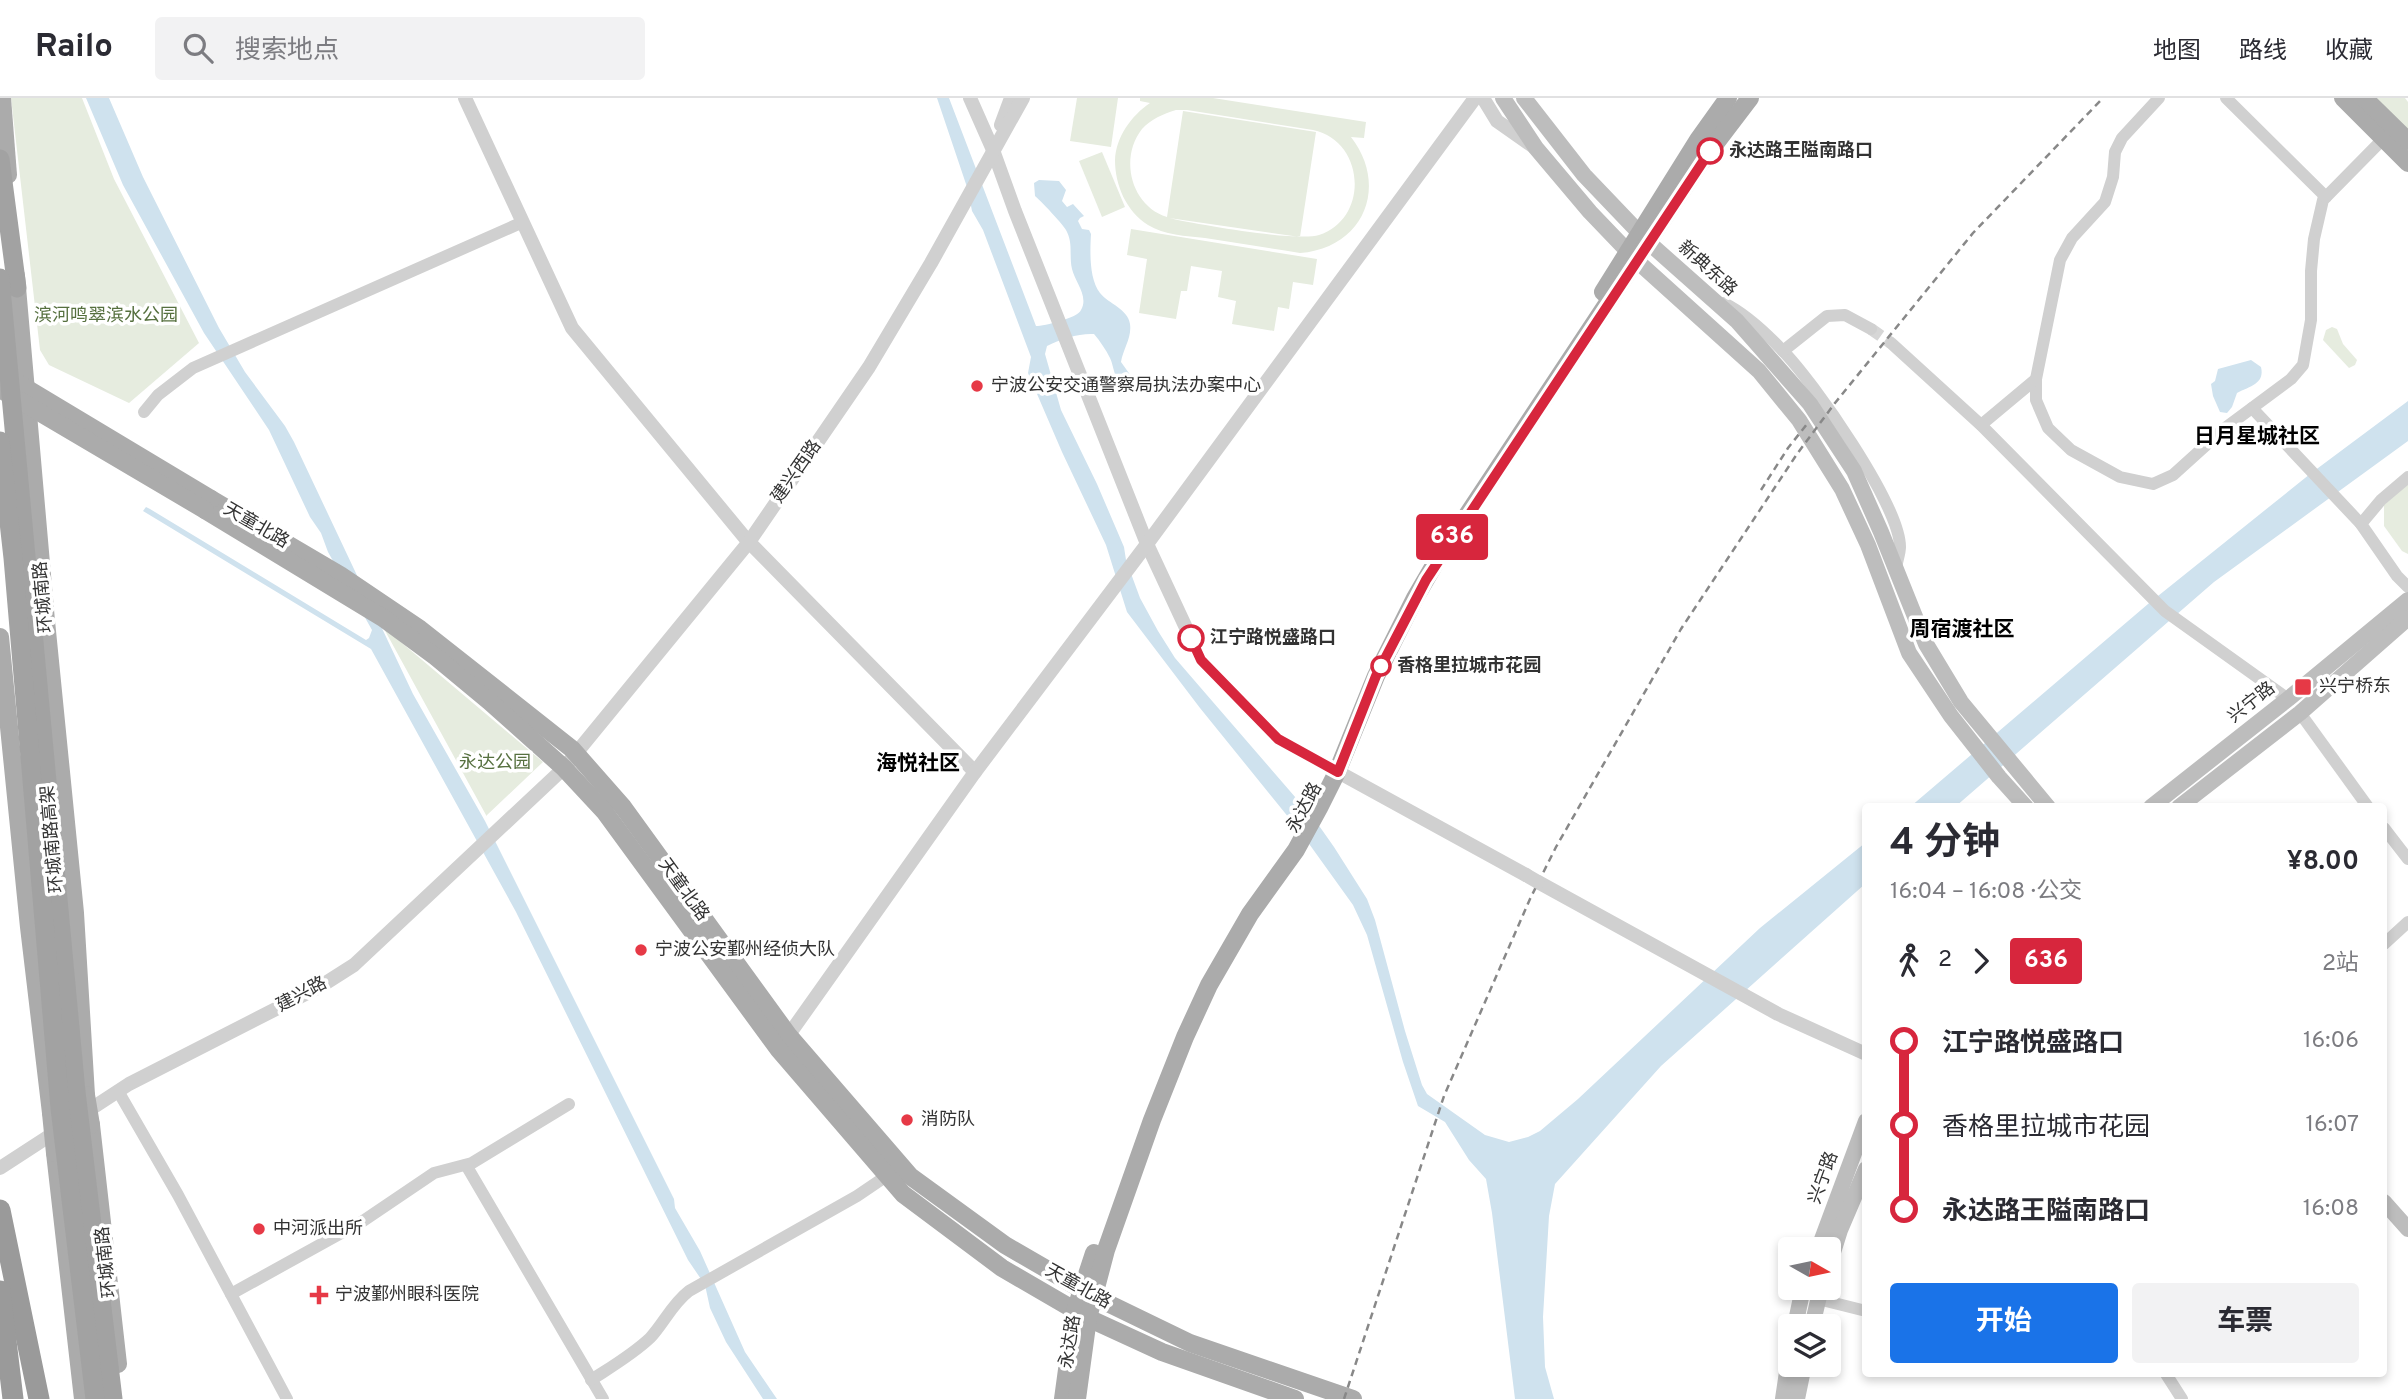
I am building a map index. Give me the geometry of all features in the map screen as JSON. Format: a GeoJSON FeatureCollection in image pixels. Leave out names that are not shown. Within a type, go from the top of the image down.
{"type":"FeatureCollection","features":[{"type":"Feature","properties":{"kind":"highway","name":"环城南路高架"},"geometry":{"type":"LineString","coordinates":[[0,159],[75,1078],[113,1399]]}},
{"type":"Feature","properties":{"kind":"highway","name":"环城南路高架"},"geometry":{"type":"LineString","coordinates":[[0,440],[13,558],[60,1108],[95,1399]]}},
{"type":"Feature","properties":{"kind":"highway"},"geometry":{"type":"LineString","coordinates":[[0,1210],[9,1296],[13,1399]]}},
{"type":"Feature","properties":{"kind":"highway"},"geometry":{"type":"LineString","coordinates":[[9,1296],[39,1399]]}},
{"type":"Feature","properties":{"kind":"main road","name":"环城南路"},"geometry":{"type":"LineString","coordinates":[[2,98],[9,283],[75,913],[86,1095],[122,1399]]}},
{"type":"Feature","properties":{"kind":"main road"},"geometry":{"type":"LineString","coordinates":[[1503,98],[1536,148],[1590,212],[1632,256],[1759,371],[1799,420],[1842,489],[1868,545],[1909,653],[1951,716],[2022,803]]}},
{"type":"Feature","properties":{"kind":"main road","name":"新典东路"},"geometry":{"type":"LineString","coordinates":[[1524,98],[1584,175],[1644,238],[1737,321],[1810,404],[1854,471],[1926,644],[1961,702],[2045,803]]}},
{"type":"Feature","properties":{"kind":"main road"},"geometry":{"type":"LineString","coordinates":[[1644,238],[1727,98]]}},
{"type":"Feature","properties":{"kind":"main road"},"geometry":{"type":"LineString","coordinates":[[1644,238],[1750,98]]}},
{"type":"Feature","properties":{"kind":"main road"},"geometry":{"type":"LineString","coordinates":[[2343,98],[2389,133],[2408,141]]}},
{"type":"Feature","properties":{"kind":"main road"},"geometry":{"type":"LineString","coordinates":[[2364,98],[2408,163]]}},
{"type":"Feature","properties":{"kind":"main road","name":"永达路"},"geometry":{"type":"LineString","coordinates":[[1063,1399],[1087,1293],[1106,1250],[1152,1119],[1209,985],[1291,847],[1415,598],[1644,238]]}},
{"type":"Feature","properties":{"kind":"main road","name":"天童北路"},"geometry":{"type":"LineString","coordinates":[[0,372],[383,618],[570,761]]}},
{"type":"Feature","properties":{"kind":"main road","name":"天童北路"},"geometry":{"type":"LineString","coordinates":[[0,389],[340,575],[430,637],[570,761],[604,811],[886,1177],[903,1194],[1002,1269],[1081,1315],[1161,1352],[1295,1399]]}},
{"type":"Feature","properties":{"kind":"main road","name":"兴宁路"},"geometry":{"type":"LineString","coordinates":[[2156,803],[2408,600]]}},
{"type":"Feature","properties":{"kind":"main road"},"geometry":{"type":"LineString","coordinates":[[2184,803],[2300,713],[2408,618]]}},
{"type":"Feature","properties":{"kind":"main road"},"geometry":{"type":"LineString","coordinates":[[0,637],[29,927],[83,1399]]}},
{"type":"Feature","properties":{"kind":"main road","name":"天童北路"},"geometry":{"type":"LineString","coordinates":[[784,1043],[909,1176],[1004,1245],[1087,1293],[1190,1343],[1353,1399]]}},
{"type":"Feature","properties":{"kind":"main road","name":"兴宁路"},"geometry":{"type":"LineString","coordinates":[[1823,1237],[1862,1132]]}},
{"type":"Feature","properties":{"kind":"main road","name":"兴宁路"},"geometry":{"type":"LineString","coordinates":[[1838,1237],[1862,1178]]}},
{"type":"Feature","properties":{"kind":"main road"},"geometry":{"type":"LineString","coordinates":[[2387,1205],[2408,1229]]}},
{"type":"Feature","properties":{"kind":"main road","name":"永达路"},"geometry":{"type":"LineString","coordinates":[[1077,1399],[1081,1315]]}},
{"type":"Feature","properties":{"kind":"main road"},"geometry":{"type":"LineString","coordinates":[[1783,1399],[1786,1377]]}},
{"type":"Feature","properties":{"kind":"main road"},"geometry":{"type":"LineString","coordinates":[[1797,1399],[1802,1377]]}},
{"type":"Feature","properties":{"kind":"street"},"geometry":{"type":"LineString","coordinates":[[465,98],[572,328],[749,542],[975,772]]}},
{"type":"Feature","properties":{"kind":"street"},"geometry":{"type":"LineString","coordinates":[[970,98],[1143,549],[1201,660],[1278,739],[1749,999],[1862,1052]]}},
{"type":"Feature","properties":{"kind":"street","name":"建兴西路"},"geometry":{"type":"LineString","coordinates":[[991,155],[1011,98]]}},
{"type":"Feature","properties":{"kind":"street","name":"建兴西路"},"geometry":{"type":"LineString","coordinates":[[570,761],[749,542],[869,368],[1023,98]]}},
{"type":"Feature","properties":{"kind":"street"},"geometry":{"type":"LineString","coordinates":[[784,1043],[975,772],[1475,98]]}},
{"type":"Feature","properties":{"kind":"street"},"geometry":{"type":"LineString","coordinates":[[1483,98],[1497,121],[1536,148]]}},
{"type":"Feature","properties":{"kind":"street"},"geometry":{"type":"LineString","coordinates":[[2158,98],[2122,138],[2115,152],[2113,177],[2105,202],[2072,238],[2060,260],[2036,379],[2036,400],[2040,414],[2054,436],[2071,450],[2120,477],[2153,484],[2173,475],[2225,428],[2291,379],[2303,365],[2308,350],[2311,320],[2310,282],[2314,239],[2323,200],[2389,133]]}},
{"type":"Feature","properties":{"kind":"street"},"geometry":{"type":"LineString","coordinates":[[2226,98],[2326,197]]}},
{"type":"Feature","properties":{"kind":"street"},"geometry":{"type":"LineString","coordinates":[[144,412],[159,395],[193,368],[523,222]]}},
{"type":"Feature","properties":{"kind":"street"},"geometry":{"type":"LineString","coordinates":[[1708,295],[1739,311],[1783,351],[1813,387],[1880,491],[1896,528],[1900,546],[1896,568]]}},
{"type":"Feature","properties":{"kind":"street"},"geometry":{"type":"LineString","coordinates":[[1783,351],[1827,316],[1844,314],[1871,329]]}},
{"type":"Feature","properties":{"kind":"street"},"geometry":{"type":"LineString","coordinates":[[1891,343],[1981,425],[2165,611],[2288,699]]}},
{"type":"Feature","properties":{"kind":"street"},"geometry":{"type":"LineString","coordinates":[[1981,425],[2036,379]]}},
{"type":"Feature","properties":{"kind":"street"},"geometry":{"type":"LineString","coordinates":[[2252,408],[2361,524],[2397,576],[2408,587]]}},
{"type":"Feature","properties":{"kind":"street"},"geometry":{"type":"LineString","coordinates":[[2361,524],[2381,500],[2408,477]]}},
{"type":"Feature","properties":{"kind":"street"},"geometry":{"type":"LineString","coordinates":[[2300,713],[2365,803]]}},
{"type":"Feature","properties":{"kind":"street","name":"建兴路"},"geometry":{"type":"LineString","coordinates":[[0,1168],[118,1091],[321,986],[354,965],[570,761]]}},
{"type":"Feature","properties":{"kind":"street"},"geometry":{"type":"LineString","coordinates":[[2387,832],[2408,859]]}},
{"type":"Feature","properties":{"kind":"street"},"geometry":{"type":"LineString","coordinates":[[2387,941],[2408,922]]}},
{"type":"Feature","properties":{"kind":"street"},"geometry":{"type":"LineString","coordinates":[[118,1091],[178,1195],[287,1399]]}},
{"type":"Feature","properties":{"kind":"street"},"geometry":{"type":"LineString","coordinates":[[231,1294],[363,1221],[434,1173],[466,1165],[569,1104]]}},
{"type":"Feature","properties":{"kind":"street"},"geometry":{"type":"LineString","coordinates":[[466,1165],[603,1399]]}},
{"type":"Feature","properties":{"kind":"street"},"geometry":{"type":"LineString","coordinates":[[591,1380],[628,1356],[651,1336],[678,1299],[688,1291],[886,1177]]}},
{"type":"Feature","properties":{"kind":"street"},"geometry":{"type":"LineString","coordinates":[[1838,1300],[1862,1309]]}},
{"type":"Feature","properties":{"kind":"street"},"geometry":{"type":"LineString","coordinates":[[2168,1377],[2182,1399]]}},
{"type":"Feature","properties":{"kind":"green space","name":"滨河鸣翠滨水公园"},"geometry":{"type":"Polygon","coordinates":[[[11,98],[82,98],[114,179],[199,343],[129,403],[49,365],[40,350],[11,98]]]}},
{"type":"Feature","properties":{"kind":"green space"},"geometry":{"type":"Polygon","coordinates":[[[1077,98],[1118,98],[1111,147],[1070,141],[1077,98]]]}},
{"type":"Feature","properties":{"kind":"green space"},"geometry":{"type":"Polygon","coordinates":[[[1140,98],[1213,98],[1366,122],[1364,138],[1351,137],[1362,156],[1368,175],[1364,211],[1354,227],[1340,240],[1322,249],[1300,253],[1175,234],[1154,228],[1140,219],[1128,205],[1117,179],[1115,160],[1118,143],[1131,121],[1150,103],[1140,101],[1140,98]],[[1176,110],[1157,117],[1142,129],[1131,153],[1132,180],[1145,203],[1167,217],[1183,111],[1316,132],[1300,236],[1319,235],[1336,226],[1347,213],[1355,180],[1343,149],[1330,137],[1313,130],[1187,110],[1176,110]],[[1169,218],[1246,231],[1295,236],[1169,218]]]}},
{"type":"Feature","properties":{"kind":"green space"},"geometry":{"type":"Polygon","coordinates":[[[2374,98],[2405,98],[2408,102],[2408,132],[2374,98]]]}},
{"type":"Feature","properties":{"kind":"green space"},"geometry":{"type":"Polygon","coordinates":[[[1102,152],[1125,207],[1102,217],[1079,161],[1102,152]]]}},
{"type":"Feature","properties":{"kind":"green space"},"geometry":{"type":"Polygon","coordinates":[[[1131,229],[1317,259],[1313,285],[1293,282],[1289,309],[1278,307],[1274,331],[1232,324],[1236,301],[1218,297],[1222,271],[1191,266],[1187,291],[1181,291],[1176,319],[1139,313],[1147,259],[1127,255],[1131,229]]]}},
{"type":"Feature","properties":{"kind":"green space"},"geometry":{"type":"Polygon","coordinates":[[[2332,327],[2337,329],[2343,344],[2357,360],[2355,365],[2349,368],[2323,340],[2326,330],[2332,327]]]}},
{"type":"Feature","properties":{"kind":"green space"},"geometry":{"type":"Polygon","coordinates":[[[2408,483],[2408,554],[2402,551],[2384,526],[2384,505],[2408,483]]]}},
{"type":"Feature","properties":{"kind":"green space","name":"永达公园"},"geometry":{"type":"Polygon","coordinates":[[[383,627],[543,762],[486,816],[486,815],[383,627]]]}},
{"type":"Feature","properties":{"kind":"water"},"geometry":{"type":"Polygon","coordinates":[[[86,98],[109,98],[143,177],[219,328],[245,372],[294,442],[413,694],[485,821],[674,1199],[675,1208],[700,1251],[745,1352],[777,1399],[763,1399],[726,1342],[710,1308],[705,1285],[688,1260],[516,912],[371,649],[143,511],[146,507],[150,509],[366,640],[369,638],[372,630],[328,552],[269,430],[204,333],[123,185],[86,98]]]}},
{"type":"Feature","properties":{"kind":"water"},"geometry":{"type":"Polygon","coordinates":[[[937,98],[949,98],[1036,326],[1074,316],[1081,310],[1083,300],[1072,269],[1067,232],[1035,196],[1034,183],[1039,180],[1059,181],[1066,190],[1062,201],[1067,207],[1073,204],[1084,216],[1078,221],[1082,229],[1089,230],[1091,234],[1091,265],[1096,287],[1129,319],[1130,334],[1121,362],[1132,381],[1126,386],[1119,381],[1112,362],[1094,334],[1058,341],[1047,346],[1045,354],[1061,410],[1097,484],[1124,547],[1140,598],[1158,631],[1175,658],[1315,820],[1367,899],[1405,1031],[1427,1094],[1485,1135],[1509,1142],[1540,1131],[1578,1099],[1760,928],[1862,845],[1862,887],[1661,1066],[1555,1184],[1549,1216],[1543,1317],[1545,1367],[1554,1399],[1515,1399],[1486,1179],[1469,1160],[1445,1122],[1418,1106],[1367,935],[1353,905],[1302,834],[1200,708],[1127,612],[1106,545],[1028,373],[1031,357],[983,230],[972,211],[968,190],[937,98]]]}},
{"type":"Feature","properties":{"kind":"water"},"geometry":{"type":"Polygon","coordinates":[[[2251,360],[2261,367],[2259,381],[2237,393],[2227,413],[2220,412],[2211,384],[2215,381],[2218,369],[2251,360]]]}},
{"type":"Feature","properties":{"kind":"water"},"geometry":{"type":"Polygon","coordinates":[[[2408,401],[2408,441],[2214,582],[1960,803],[1915,803],[2148,604],[2310,474],[2408,401]]]}},
{"type":"Feature","properties":{"kind":"tunnel"},"geometry":{"type":"LineString","coordinates":[[1871,329],[1891,343]]}},
{"type":"Feature","properties":{"kind":"railway"},"geometry":{"type":"LineString","coordinates":[[1344,1399],[1444,1096],[1530,899],[1556,847],[1681,629],[1797,454],[1835,403],[1973,233],[2103,98]]}},
{"type":"Feature","properties":{"kind":"railway"},"geometry":{"type":"LineString","coordinates":[[1761,490],[1807,424]]}},
{"type":"Feature","properties":{"kind":"bus line","name":"636"},"geometry":{"type":"LineString","coordinates":[[1191,638],[1201,660],[1278,739],[1338,772],[1376,676],[1406,614],[1436,562],[1710,151]]}},
{"type":"Feature","properties":{"kind":"place","name":"永达路王隘南路口"},"geometry":{"type":"Point","coordinates":[1710,151]}},
{"type":"Feature","properties":{"kind":"place","name":"宁波公安交通警察局执法办案中心"},"geometry":{"type":"Point","coordinates":[977,386]}},
{"type":"Feature","properties":{"kind":"place","name":"江宁路悦盛路口"},"geometry":{"type":"Point","coordinates":[1191,638]}},
{"type":"Feature","properties":{"kind":"place","name":"香格里拉城市花园"},"geometry":{"type":"Point","coordinates":[1381,666]}},
{"type":"Feature","properties":{"kind":"place","name":"兴宁桥东"},"geometry":{"type":"Point","coordinates":[2303,687]}},
{"type":"Feature","properties":{"kind":"place","name":"宁波公安鄞州经侦大队"},"geometry":{"type":"Point","coordinates":[641,950]}},
{"type":"Feature","properties":{"kind":"place","name":"消防队"},"geometry":{"type":"Point","coordinates":[907,1120]}},
{"type":"Feature","properties":{"kind":"place","name":"中河派出所"},"geometry":{"type":"Point","coordinates":[259,1229]}},
{"type":"Feature","properties":{"kind":"place","name":"宁波鄞州眼科医院"},"geometry":{"type":"Point","coordinates":[319,1295]}},
{"type":"Feature","properties":{"kind":"district","name":"日月星城社区"},"geometry":{"type":"Point","coordinates":[2257,437]}},
{"type":"Feature","properties":{"kind":"district","name":"周宿渡社区"},"geometry":{"type":"Point","coordinates":[1962,630]}},
{"type":"Feature","properties":{"kind":"district","name":"海悦社区"},"geometry":{"type":"Point","coordinates":[918,764]}}]}
